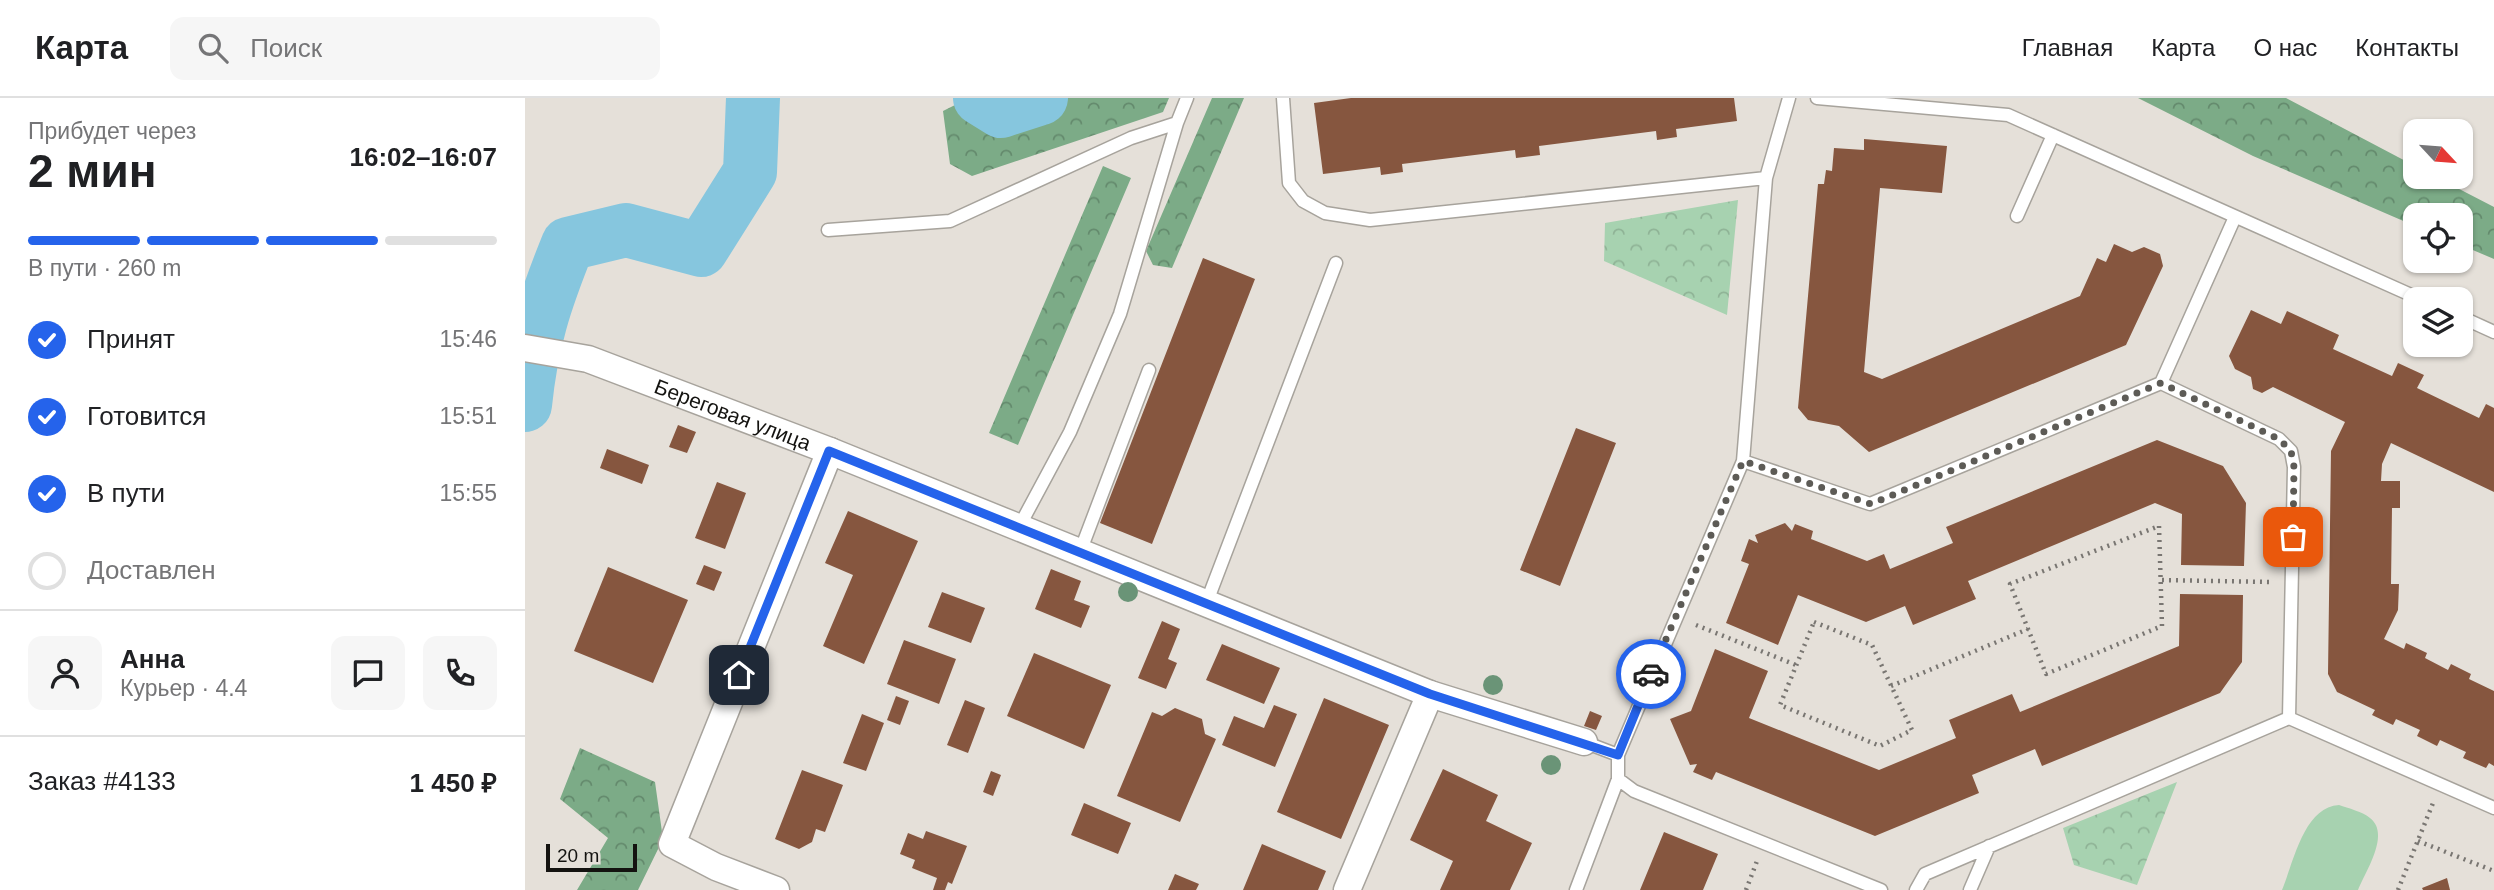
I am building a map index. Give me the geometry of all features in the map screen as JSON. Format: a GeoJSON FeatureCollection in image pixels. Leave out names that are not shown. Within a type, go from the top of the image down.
{"type":"FeatureCollection","features":[{"type":"Feature","properties":{"kind":"street","name":"Береговая улица"},"geometry":{"type":"LineString","coordinates":[[525,348],[588,359],[829,451],[1430,694],[1584,743]]}},
{"type":"Feature","properties":{"kind":"street"},"geometry":{"type":"LineString","coordinates":[[776,890],[716,867],[672,844],[829,451]]}},
{"type":"Feature","properties":{"kind":"street"},"geometry":{"type":"LineString","coordinates":[[1347,890],[1430,694]]}},
{"type":"Feature","properties":{"kind":"lane"},"geometry":{"type":"LineString","coordinates":[[1019,527],[1070,432],[1120,314],[1177,123],[1187,98]]}},
{"type":"Feature","properties":{"kind":"lane"},"geometry":{"type":"LineString","coordinates":[[1283,98],[1289,183],[1303,201],[1325,213],[1370,219],[1766,178]]}},
{"type":"Feature","properties":{"kind":"lane"},"geometry":{"type":"LineString","coordinates":[[1576,890],[1618,779],[1618,755],[1743,461],[1766,178],[1789,98]]}},
{"type":"Feature","properties":{"kind":"lane"},"geometry":{"type":"LineString","coordinates":[[1817,98],[2008,115],[2403,291]]}},
{"type":"Feature","properties":{"kind":"lane"},"geometry":{"type":"LineString","coordinates":[[828,230],[950,221],[1131,138],[1177,123]]}},
{"type":"Feature","properties":{"kind":"lane"},"geometry":{"type":"LineString","coordinates":[[2017,216],[2053,135]]}},
{"type":"Feature","properties":{"kind":"lane"},"geometry":{"type":"LineString","coordinates":[[1743,461],[1871,504],[2161,383],[2235,217]]}},
{"type":"Feature","properties":{"kind":"lane"},"geometry":{"type":"LineString","coordinates":[[1206,604],[1336,263]]}},
{"type":"Feature","properties":{"kind":"lane"},"geometry":{"type":"LineString","coordinates":[[2473,322],[2494,332]]}},
{"type":"Feature","properties":{"kind":"lane"},"geometry":{"type":"LineString","coordinates":[[1080,552],[1149,370]]}},
{"type":"Feature","properties":{"kind":"lane"},"geometry":{"type":"LineString","coordinates":[[2161,383],[2279,439],[2291,451],[2294,467],[2289,718]]}},
{"type":"Feature","properties":{"kind":"lane"},"geometry":{"type":"LineString","coordinates":[[1916,890],[1924,874],[2289,718],[2494,808]]}},
{"type":"Feature","properties":{"kind":"lane"},"geometry":{"type":"LineString","coordinates":[[1584,743],[1618,755]]}},
{"type":"Feature","properties":{"kind":"lane"},"geometry":{"type":"LineString","coordinates":[[1618,779],[1635,791],[1881,890]]}},
{"type":"Feature","properties":{"kind":"lane"},"geometry":{"type":"LineString","coordinates":[[1970,890],[1989,846]]}},
{"type":"Feature","properties":{"kind":"path"},"geometry":{"type":"LineString","coordinates":[[2159,526],[2162,580],[2162,626],[2046,674],[2010,584],[2159,526]]}},
{"type":"Feature","properties":{"kind":"path"},"geometry":{"type":"LineString","coordinates":[[2162,580],[2292,583]]}},
{"type":"Feature","properties":{"kind":"path"},"geometry":{"type":"LineString","coordinates":[[1675,617],[1796,665]]}},
{"type":"Feature","properties":{"kind":"path"},"geometry":{"type":"LineString","coordinates":[[1814,622],[1873,645],[1912,730],[1880,746],[1780,705],[1796,665],[1814,622]]}},
{"type":"Feature","properties":{"kind":"path"},"geometry":{"type":"LineString","coordinates":[[1891,686],[2028,629]]}},
{"type":"Feature","properties":{"kind":"path"},"geometry":{"type":"LineString","coordinates":[[2398,890],[2440,784]]}},
{"type":"Feature","properties":{"kind":"path"},"geometry":{"type":"LineString","coordinates":[[2418,841],[2494,871]]}},
{"type":"Feature","properties":{"kind":"path"},"geometry":{"type":"LineString","coordinates":[[1746,890],[1763,844]]}},
{"type":"Feature","properties":{"kind":"green space"},"geometry":{"type":"Polygon","coordinates":[[[969,98],[1169,98],[1163,112],[972,176],[950,164],[943,111],[969,98]]]}},
{"type":"Feature","properties":{"kind":"green space"},"geometry":{"type":"Polygon","coordinates":[[[1212,98],[1244,98],[1172,268],[1153,265],[1146,251],[1212,98]]]}},
{"type":"Feature","properties":{"kind":"green space"},"geometry":{"type":"Polygon","coordinates":[[[2138,98],[2286,98],[2403,160],[2403,189],[2459,189],[2494,207],[2494,259],[2473,250],[2473,203],[2403,203],[2403,221],[2253,156],[2138,98]]]}},
{"type":"Feature","properties":{"kind":"green space"},"geometry":{"type":"Polygon","coordinates":[[[1103,166],[1131,178],[1018,445],[989,433],[1103,166]]]}},
{"type":"Feature","properties":{"kind":"green space"},"geometry":{"type":"Polygon","coordinates":[[[1738,200],[1727,315],[1604,261],[1605,223],[1738,200]]]}},
{"type":"Feature","properties":{"kind":"green space"},"geometry":{"type":"Polygon","coordinates":[[[580,748],[655,782],[663,839],[638,890],[577,890],[608,838],[560,799],[580,748]]]}},
{"type":"Feature","properties":{"kind":"green space"},"geometry":{"type":"Polygon","coordinates":[[[2177,782],[2137,885],[2074,865],[2063,828],[2177,782]]]}},
{"type":"Feature","properties":{"kind":"green space"},"geometry":{"type":"Polygon","coordinates":[[[2339,805],[2370,818],[2378,833],[2374,853],[2358,890],[2282,890],[2309,825],[2327,808],[2339,805]]]}},
{"type":"Feature","properties":{"kind":"building"},"geometry":{"type":"Polygon","coordinates":[[[1351,98],[1734,98],[1737,121],[1676,129],[1677,137],[1657,140],[1656,131],[1539,146],[1540,155],[1516,158],[1515,150],[1402,164],[1403,172],[1381,175],[1380,167],[1323,174],[1314,103],[1351,98]]]}},
{"type":"Feature","properties":{"kind":"building"},"geometry":{"type":"Polygon","coordinates":[[[1864,139],[1947,146],[1942,193],[1880,188],[1864,372],[1882,379],[2080,296],[2097,258],[2106,262],[2114,244],[2132,252],[2144,247],[2160,254],[2163,266],[2126,345],[1869,452],[1839,426],[1808,420],[1798,408],[1818,184],[1824,184],[1826,170],[1832,171],[1834,148],[1864,150],[1864,139]]]}},
{"type":"Feature","properties":{"kind":"building"},"geometry":{"type":"Polygon","coordinates":[[[1203,258],[1255,279],[1152,544],[1100,523],[1203,258]]]}},
{"type":"Feature","properties":{"kind":"building"},"geometry":{"type":"Polygon","coordinates":[[[2251,310],[2281,324],[2287,311],[2339,335],[2333,349],[2392,376],[2398,363],[2424,375],[2417,388],[2479,418],[2486,404],[2494,408],[2494,492],[2391,443],[2382,464],[2381,481],[2400,481],[2400,508],[2392,508],[2391,584],[2399,584],[2398,610],[2384,639],[2404,649],[2406,643],[2427,653],[2425,658],[2448,670],[2451,664],[2471,674],[2469,679],[2494,691],[2494,766],[2489,763],[2486,768],[2463,758],[2466,752],[2440,740],[2437,746],[2417,736],[2420,730],[2396,719],[2393,725],[2372,715],[2375,710],[2337,692],[2328,674],[2331,451],[2345,422],[2273,387],[2262,393],[2253,389],[2251,377],[2235,369],[2229,356],[2251,310]]]}},
{"type":"Feature","properties":{"kind":"building"},"geometry":{"type":"Polygon","coordinates":[[[678,425],[696,432],[687,453],[669,447],[678,425]]]}},
{"type":"Feature","properties":{"kind":"building"},"geometry":{"type":"Polygon","coordinates":[[[1576,428],[1616,443],[1560,586],[1520,570],[1576,428]]]}},
{"type":"Feature","properties":{"kind":"building"},"geometry":{"type":"Polygon","coordinates":[[[2157,440],[2223,466],[2246,503],[2244,566],[2181,565],[2182,514],[2155,503],[1968,581],[1976,599],[1913,625],[1905,606],[1866,622],[1798,595],[1778,645],[1726,623],[1749,564],[1741,561],[1749,539],[1758,543],[1755,535],[1785,523],[1792,531],[1795,524],[1813,531],[1811,539],[1867,561],[1884,554],[1890,569],[1953,543],[1946,527],[2157,440]]]}},
{"type":"Feature","properties":{"kind":"building"},"geometry":{"type":"Polygon","coordinates":[[[607,449],[649,465],[642,484],[600,468],[607,449]]]}},
{"type":"Feature","properties":{"kind":"building"},"geometry":{"type":"Polygon","coordinates":[[[717,482],[746,493],[725,549],[695,538],[717,482]]]}},
{"type":"Feature","properties":{"kind":"building"},"geometry":{"type":"Polygon","coordinates":[[[848,511],[918,541],[864,664],[823,646],[853,575],[825,563],[848,511]]]}},
{"type":"Feature","properties":{"kind":"building"},"geometry":{"type":"Polygon","coordinates":[[[704,565],[722,572],[714,591],[696,584],[704,565]]]}},
{"type":"Feature","properties":{"kind":"building"},"geometry":{"type":"Polygon","coordinates":[[[608,567],[688,600],[653,683],[574,651],[608,567]]]}},
{"type":"Feature","properties":{"kind":"building"},"geometry":{"type":"Polygon","coordinates":[[[1051,569],[1081,581],[1074,600],[1090,606],[1081,628],[1035,609],[1051,569]]]}},
{"type":"Feature","properties":{"kind":"building"},"geometry":{"type":"Polygon","coordinates":[[[942,592],[985,608],[971,643],[928,627],[942,592]]]}},
{"type":"Feature","properties":{"kind":"building"},"geometry":{"type":"Polygon","coordinates":[[[2180,594],[2243,595],[2242,662],[2220,693],[2042,766],[2035,749],[1972,775],[1979,793],[1875,836],[1716,772],[1712,780],[1693,772],[1697,764],[1690,765],[1670,719],[1691,711],[1715,649],[1768,671],[1749,718],[1879,770],[1956,738],[1949,720],[2012,694],[2020,712],[2179,646],[2180,594]]]}},
{"type":"Feature","properties":{"kind":"building"},"geometry":{"type":"Polygon","coordinates":[[[1162,621],[1180,629],[1168,659],[1177,663],[1166,689],[1138,678],[1162,621]]]}},
{"type":"Feature","properties":{"kind":"building"},"geometry":{"type":"Polygon","coordinates":[[[904,640],[956,659],[939,704],[887,684],[904,640]]]}},
{"type":"Feature","properties":{"kind":"building"},"geometry":{"type":"Polygon","coordinates":[[[1222,644],[1280,668],[1264,704],[1206,680],[1222,644]]]}},
{"type":"Feature","properties":{"kind":"building"},"geometry":{"type":"Polygon","coordinates":[[[1034,653],[1111,685],[1084,749],[1007,716],[1034,653]]]}},
{"type":"Feature","properties":{"kind":"building"},"geometry":{"type":"Polygon","coordinates":[[[896,696],[909,701],[900,725],[887,720],[896,696]]]}},
{"type":"Feature","properties":{"kind":"building"},"geometry":{"type":"Polygon","coordinates":[[[1324,698],[1389,725],[1341,839],[1277,812],[1324,698]]]}},
{"type":"Feature","properties":{"kind":"building"},"geometry":{"type":"Polygon","coordinates":[[[965,700],[985,708],[968,753],[947,745],[965,700]]]}},
{"type":"Feature","properties":{"kind":"building"},"geometry":{"type":"Polygon","coordinates":[[[1274,705],[1297,714],[1275,767],[1222,745],[1234,716],[1264,728],[1274,705]]]}},
{"type":"Feature","properties":{"kind":"building"},"geometry":{"type":"Polygon","coordinates":[[[1175,708],[1202,719],[1205,734],[1216,739],[1180,822],[1117,796],[1152,712],[1162,716],[1175,708]]]}},
{"type":"Feature","properties":{"kind":"building"},"geometry":{"type":"Polygon","coordinates":[[[1590,711],[1602,716],[1596,730],[1584,726],[1590,711]]]}},
{"type":"Feature","properties":{"kind":"building"},"geometry":{"type":"Polygon","coordinates":[[[862,714],[884,723],[866,771],[843,763],[862,714]]]}},
{"type":"Feature","properties":{"kind":"building"},"geometry":{"type":"Polygon","coordinates":[[[1443,769],[1498,795],[1486,821],[1532,843],[1510,890],[1440,890],[1453,861],[1410,840],[1443,769]]]}},
{"type":"Feature","properties":{"kind":"building"},"geometry":{"type":"Polygon","coordinates":[[[802,770],[843,785],[825,832],[816,829],[812,842],[799,849],[775,839],[802,770]]]}},
{"type":"Feature","properties":{"kind":"building"},"geometry":{"type":"Polygon","coordinates":[[[991,771],[1001,775],[993,796],[983,792],[991,771]]]}},
{"type":"Feature","properties":{"kind":"building"},"geometry":{"type":"Polygon","coordinates":[[[1084,803],[1131,823],[1118,854],[1071,835],[1084,803]]]}},
{"type":"Feature","properties":{"kind":"building"},"geometry":{"type":"Polygon","coordinates":[[[926,831],[967,846],[952,884],[948,882],[945,890],[933,890],[937,878],[912,868],[915,860],[900,854],[908,833],[923,839],[926,831]]]}},
{"type":"Feature","properties":{"kind":"building"},"geometry":{"type":"Polygon","coordinates":[[[1664,832],[1718,854],[1703,890],[1640,890],[1664,832]]]}},
{"type":"Feature","properties":{"kind":"building"},"geometry":{"type":"Polygon","coordinates":[[[1262,844],[1326,871],[1318,890],[1243,890],[1262,844]]]}},
{"type":"Feature","properties":{"kind":"building"},"geometry":{"type":"Polygon","coordinates":[[[1175,874],[1199,884],[1196,890],[1168,890],[1175,874]]]}},
{"type":"Feature","properties":{"kind":"building"},"geometry":{"type":"Polygon","coordinates":[[[2447,878],[2450,890],[2422,888],[2447,878]]]}},
{"type":"Feature","properties":{"kind":"waterway"},"geometry":{"type":"LineString","coordinates":[[525,405],[540,323],[568,244],[626,230],[701,250],[750,172],[753,98]]}},
{"type":"Feature","properties":{"kind":"waterway"},"geometry":{"type":"LineString","coordinates":[[980,98],[1001,111],[1041,98]]}},
{"type":"Feature","properties":{"kind":"way so far"},"geometry":{"type":"LineString","coordinates":[[1651,674],[1743,461],[1871,504],[2161,383],[2279,439],[2291,451],[2294,467],[2293,537]]}},
{"type":"Feature","properties":{"kind":"route"},"geometry":{"type":"LineString","coordinates":[[739,675],[829,451],[1430,694],[1618,755],[1651,674]]}}]}
